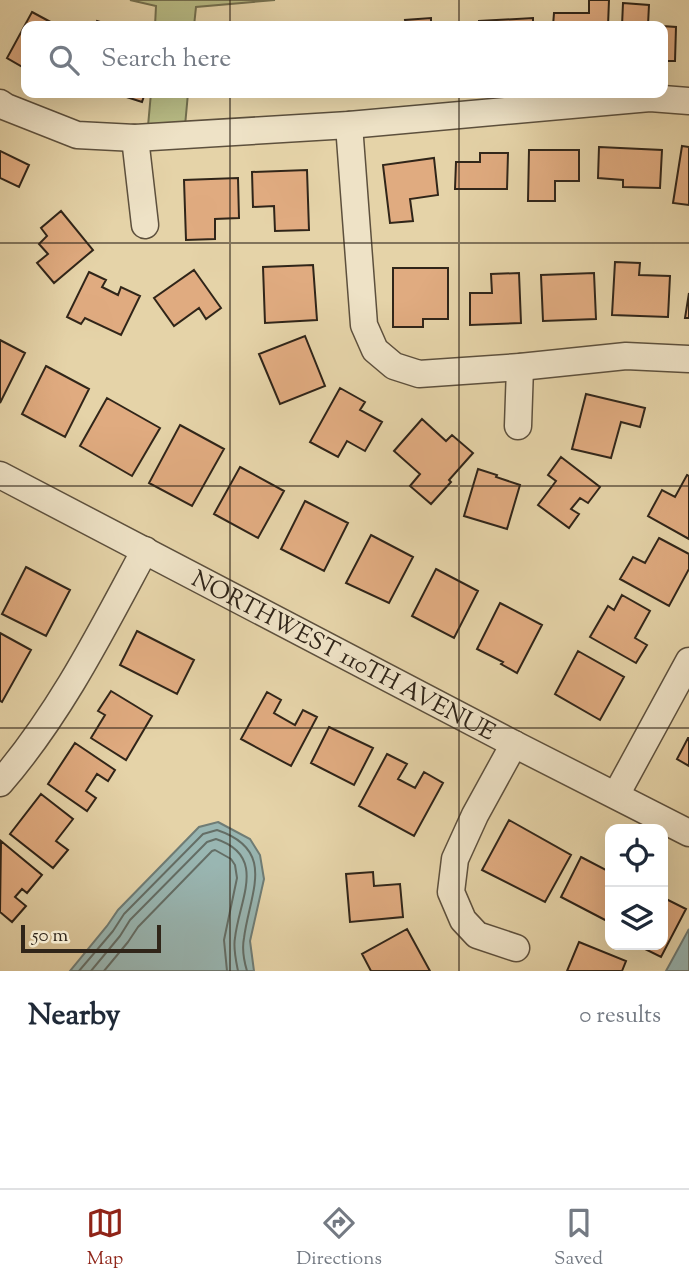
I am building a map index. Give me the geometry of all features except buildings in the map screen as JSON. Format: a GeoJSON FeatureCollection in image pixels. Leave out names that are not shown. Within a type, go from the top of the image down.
{"type":"FeatureCollection","features":[{"type":"Feature","properties":{"kind":"street"},"geometry":{"type":"LineString","coordinates":[[0,103],[77,135],[135,138],[349,125],[650,98],[689,101]]}},
{"type":"Feature","properties":{"kind":"street"},"geometry":{"type":"LineString","coordinates":[[349,125],[364,325],[375,350],[394,366],[419,374],[626,356],[689,359]]}},
{"type":"Feature","properties":{"kind":"street"},"geometry":{"type":"LineString","coordinates":[[135,138],[145,225]]}},
{"type":"Feature","properties":{"kind":"street"},"geometry":{"type":"LineString","coordinates":[[518,426],[520,367]]}},
{"type":"Feature","properties":{"kind":"street","name":"NORTHWEST 110TH AVENUE"},"geometry":{"type":"LineString","coordinates":[[0,475],[689,833]]}},
{"type":"Feature","properties":{"kind":"street"},"geometry":{"type":"LineString","coordinates":[[0,783],[18,762],[81,668],[145,550]]}},
{"type":"Feature","properties":{"kind":"street"},"geometry":{"type":"LineString","coordinates":[[616,795],[689,661]]}},
{"type":"Feature","properties":{"kind":"street"},"geometry":{"type":"LineString","coordinates":[[514,744],[475,815],[455,859],[451,892],[463,920],[477,935],[516,948]]}},
{"type":"Feature","properties":{"kind":"green space"},"geometry":{"type":"Polygon","coordinates":[[[130,0],[275,0],[196,7],[195,21],[155,21],[156,6],[130,0]]]}},
{"type":"Feature","properties":{"kind":"green space"},"geometry":{"type":"Polygon","coordinates":[[[151,98],[188,98],[185,126],[148,126],[151,98]]]}},
{"type":"Feature","properties":{"kind":"water"},"geometry":{"type":"Polygon","coordinates":[[[218,822],[250,839],[260,855],[264,879],[250,941],[254,971],[70,971],[118,910],[199,827],[218,822]]]}},
{"type":"Feature","properties":{"kind":"water"},"geometry":{"type":"Polygon","coordinates":[[[689,929],[689,971],[666,971],[689,929]]]}}]}
